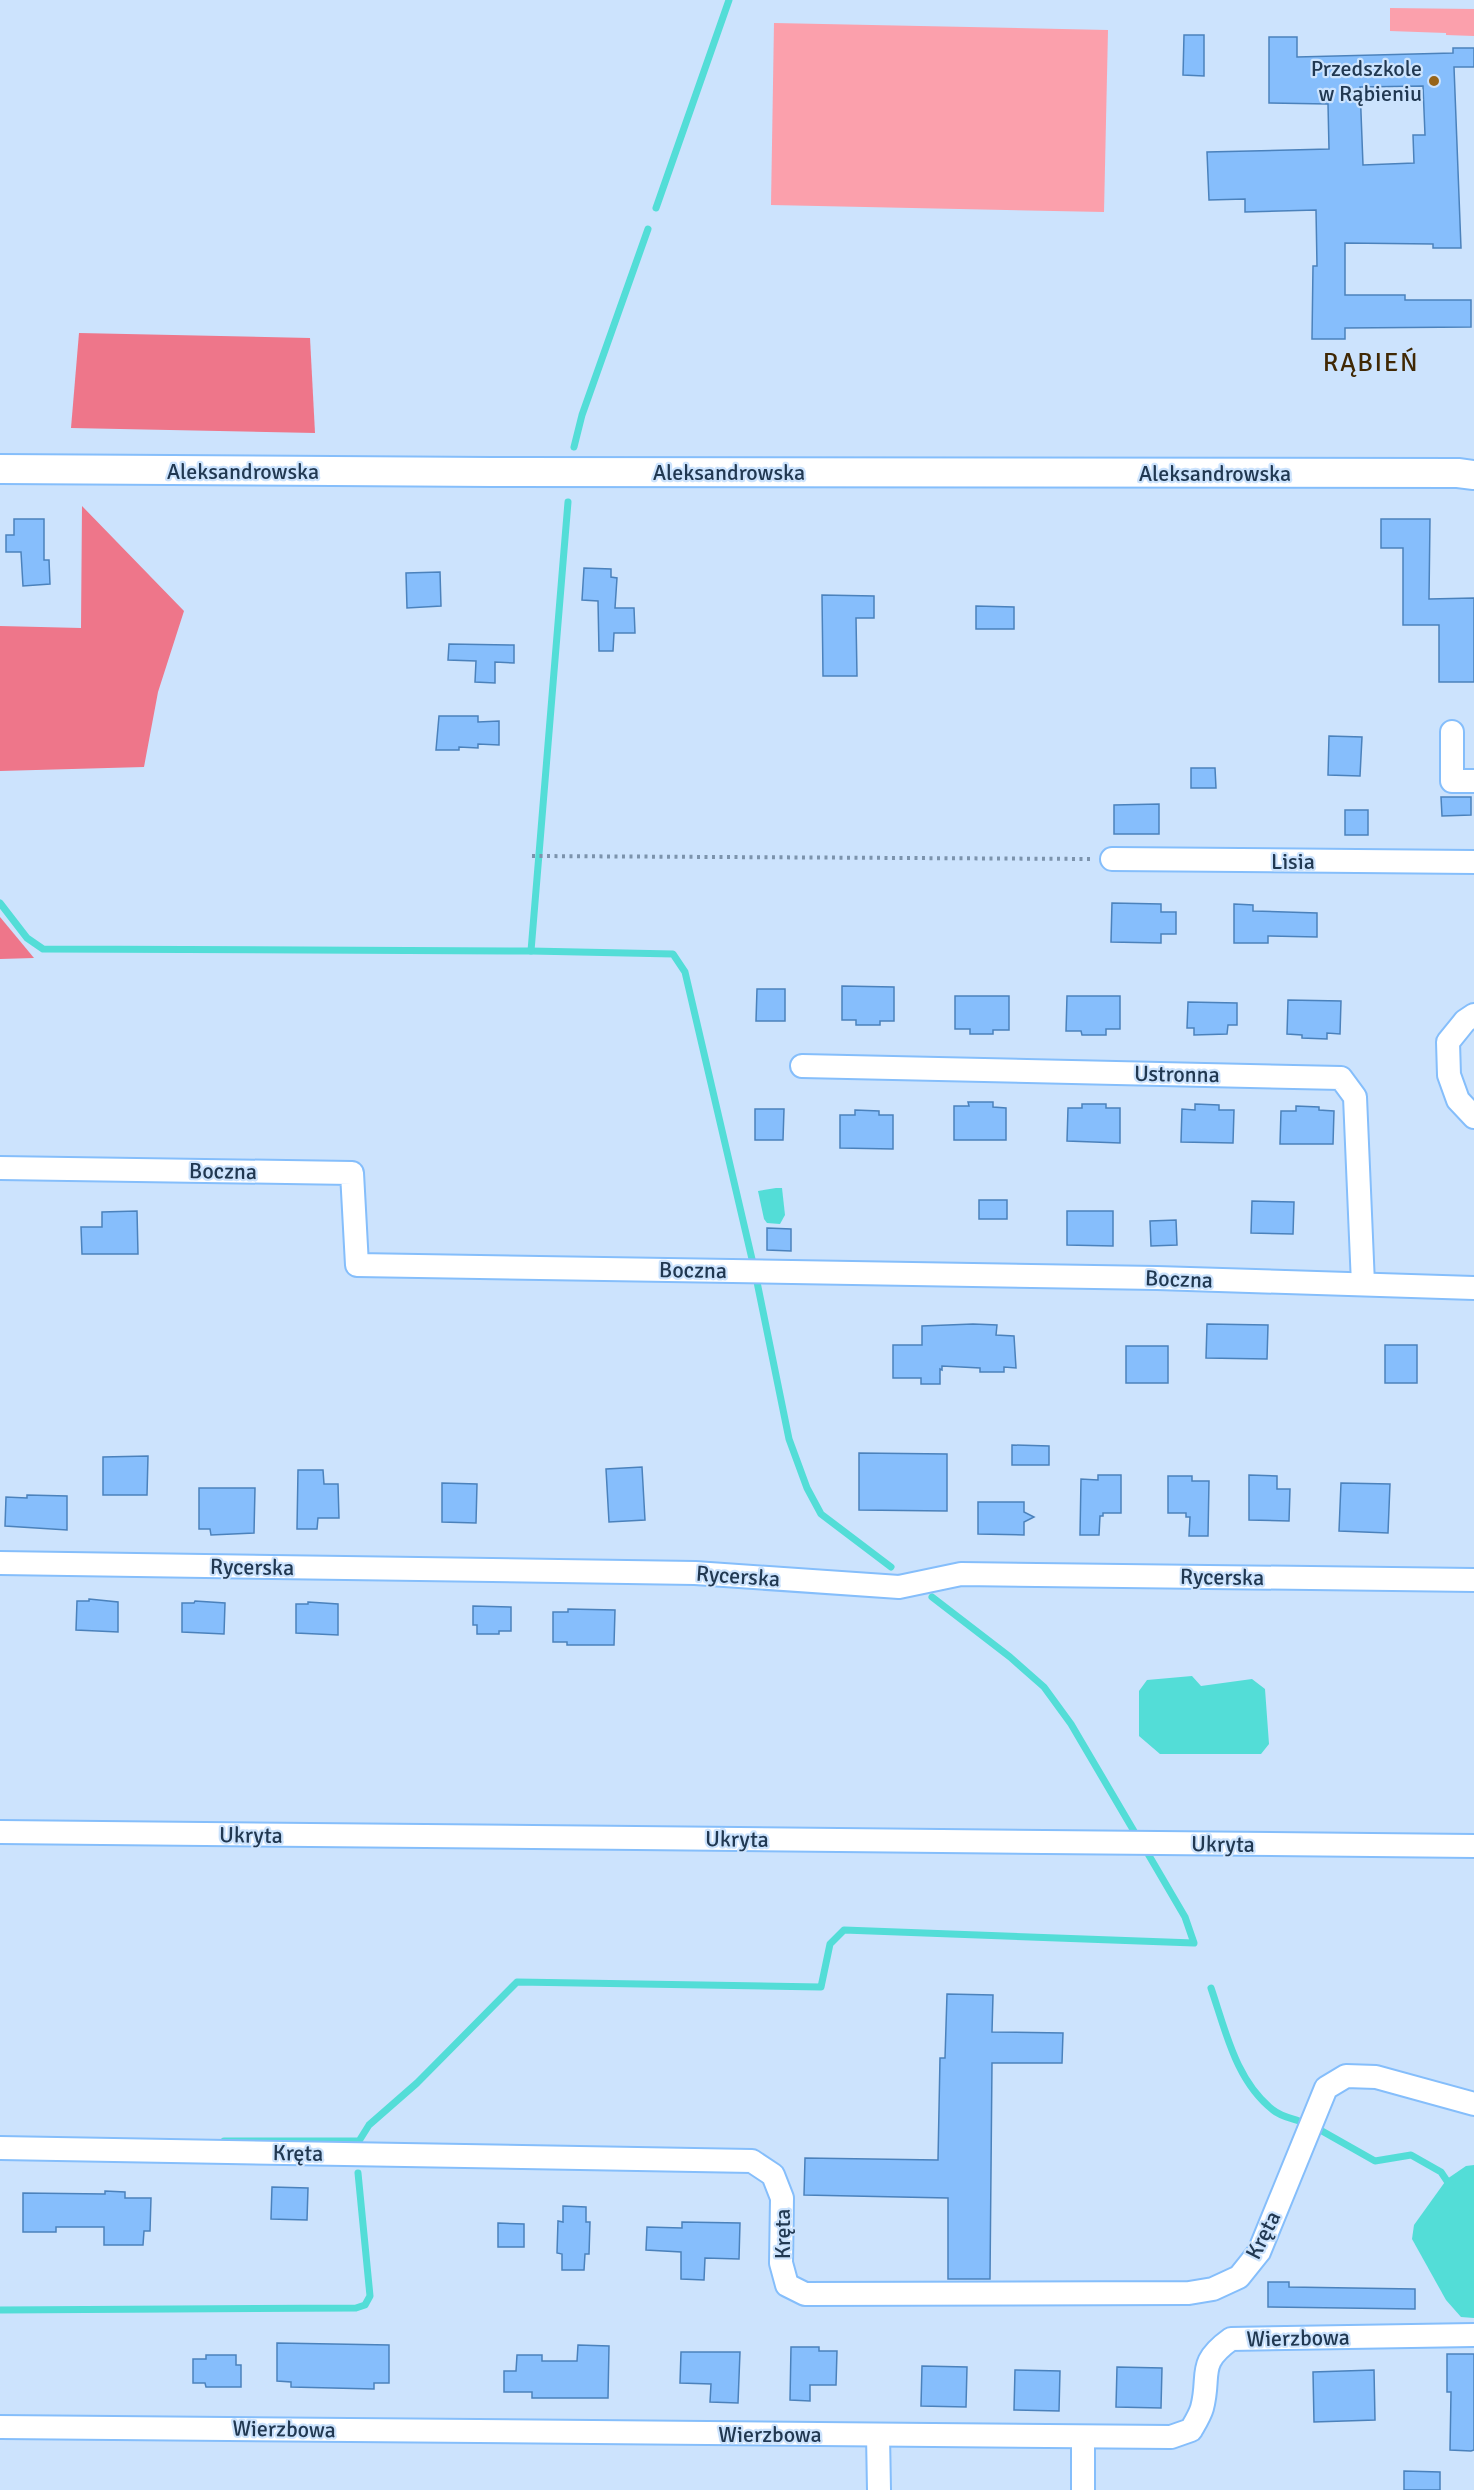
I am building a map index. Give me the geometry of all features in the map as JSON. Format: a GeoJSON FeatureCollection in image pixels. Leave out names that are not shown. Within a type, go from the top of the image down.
{"type":"FeatureCollection","features":[{"type":"Feature","properties":{"kind":"main road","name":"Aleksandrowska"},"geometry":{"type":"LineString","coordinates":[[0,469],[479,472],[1469,472]]}},
{"type":"Feature","properties":{"kind":"street"},"geometry":{"type":"LineString","coordinates":[[1452,732],[1452,781],[1474,781]]}},
{"type":"Feature","properties":{"kind":"street","name":"Lisia"},"geometry":{"type":"LineString","coordinates":[[1112,859],[1474,862]]}},
{"type":"Feature","properties":{"kind":"street"},"geometry":{"type":"LineString","coordinates":[[1474,1016],[1465,1021],[1448,1042],[1449,1075],[1458,1100],[1474,1117]]}},
{"type":"Feature","properties":{"kind":"street","name":"Ustronna"},"geometry":{"type":"LineString","coordinates":[[802,1066],[1341,1078],[1355,1097],[1363,1284]]}},
{"type":"Feature","properties":{"kind":"street","name":"Boczna"},"geometry":{"type":"LineString","coordinates":[[0,1168],[352,1173],[357,1265],[1145,1278],[1474,1288]]}},
{"type":"Feature","properties":{"kind":"street","name":"Rycerska"},"geometry":{"type":"LineString","coordinates":[[0,1563],[695,1573],[899,1587],[961,1574],[1474,1580]]}},
{"type":"Feature","properties":{"kind":"street","name":"Ukryta"},"geometry":{"type":"LineString","coordinates":[[0,1832],[1474,1846]]}},
{"type":"Feature","properties":{"kind":"street","name":"Kręta"},"geometry":{"type":"LineString","coordinates":[[0,2148],[752,2162],[773,2175],[782,2198],[781,2264],[787,2284],[805,2294],[1189,2293],[1214,2289],[1239,2277],[1259,2252],[1326,2088],[1346,2076],[1376,2077],[1474,2104]]}},
{"type":"Feature","properties":{"kind":"street","name":"Wierzbowa"},"geometry":{"type":"LineString","coordinates":[[0,2427],[1171,2437],[1191,2430],[1202,2408],[1206,2371],[1215,2351],[1231,2339],[1474,2335]]}},
{"type":"Feature","properties":{"kind":"street"},"geometry":{"type":"LineString","coordinates":[[878,2435],[879,2490]]}},
{"type":"Feature","properties":{"kind":"street"},"geometry":{"type":"LineString","coordinates":[[1083,2437],[1083,2490]]}},
{"type":"Feature","properties":{"kind":"path"},"geometry":{"type":"LineString","coordinates":[[532,856],[1112,859]]}},
{"type":"Feature","properties":{"kind":"shaded area"},"geometry":{"type":"Polygon","coordinates":[[[1390,8],[1474,9],[1474,36],[1390,31],[1390,8]]]}},
{"type":"Feature","properties":{"kind":"shaded area"},"geometry":{"type":"Polygon","coordinates":[[[774,23],[1108,30],[1104,212],[771,205],[774,23]]]}},
{"type":"Feature","properties":{"kind":"shaded area"},"geometry":{"type":"Polygon","coordinates":[[[79,333],[310,338],[315,433],[71,428],[79,333]]]}},
{"type":"Feature","properties":{"kind":"shaded area"},"geometry":{"type":"Polygon","coordinates":[[[82,506],[184,611],[158,692],[144,767],[0,771],[0,626],[81,628],[82,506]]]}},
{"type":"Feature","properties":{"kind":"shaded area"},"geometry":{"type":"Polygon","coordinates":[[[0,917],[34,958],[0,959],[0,917]]]}},
{"type":"Feature","properties":{"kind":"shaded area"},"geometry":{"type":"Polygon","coordinates":[[[782,1188],[785,1215],[780,1224],[767,1223],[764,1219],[758,1191],[782,1188]]]}},
{"type":"Feature","properties":{"kind":"shaded area"},"geometry":{"type":"Polygon","coordinates":[[[1192,1676],[1201,1686],[1252,1679],[1265,1689],[1269,1744],[1261,1754],[1160,1754],[1139,1736],[1139,1691],[1147,1680],[1192,1676]]]}},
{"type":"Feature","properties":{"kind":"shaded area"},"geometry":{"type":"Polygon","coordinates":[[[1474,2165],[1474,2318],[1461,2317],[1446,2300],[1412,2239],[1414,2225],[1447,2179],[1466,2166],[1474,2165]]]}},
{"type":"Feature","properties":{"kind":"building"},"geometry":{"type":"Polygon","coordinates":[[[1184,35],[1204,35],[1204,76],[1183,75],[1184,35]]]}},
{"type":"Feature","properties":{"kind":"building"},"geometry":{"type":"Polygon","coordinates":[[[1269,37],[1297,37],[1297,57],[1453,53],[1453,48],[1474,48],[1474,67],[1454,67],[1461,248],[1433,248],[1433,244],[1345,243],[1345,295],[1405,295],[1405,300],[1471,300],[1471,327],[1345,328],[1345,339],[1312,339],[1313,266],[1317,266],[1316,210],[1245,212],[1245,199],[1209,200],[1207,152],[1329,149],[1328,104],[1269,103],[1269,37]],[[1423,86],[1360,87],[1363,165],[1414,163],[1413,135],[1425,135],[1423,86]]]}},
{"type":"Feature","properties":{"kind":"building"},"geometry":{"type":"Polygon","coordinates":[[[14,519],[44,519],[44,560],[49,560],[50,584],[23,586],[21,552],[6,552],[6,535],[14,535],[14,519]]]}},
{"type":"Feature","properties":{"kind":"building"},"geometry":{"type":"Polygon","coordinates":[[[1381,519],[1430,519],[1429,599],[1474,598],[1474,682],[1439,682],[1439,625],[1403,625],[1403,548],[1381,548],[1381,519]]]}},
{"type":"Feature","properties":{"kind":"building"},"geometry":{"type":"Polygon","coordinates":[[[584,568],[611,569],[611,577],[617,578],[615,608],[634,608],[635,633],[614,633],[613,651],[599,651],[598,601],[582,600],[584,568]]]}},
{"type":"Feature","properties":{"kind":"building"},"geometry":{"type":"Polygon","coordinates":[[[440,572],[441,606],[407,608],[406,573],[440,572]]]}},
{"type":"Feature","properties":{"kind":"building"},"geometry":{"type":"Polygon","coordinates":[[[822,595],[874,596],[874,618],[856,618],[857,676],[823,676],[822,595]]]}},
{"type":"Feature","properties":{"kind":"building"},"geometry":{"type":"Polygon","coordinates":[[[976,606],[1014,607],[1014,629],[976,629],[976,606]]]}},
{"type":"Feature","properties":{"kind":"building"},"geometry":{"type":"Polygon","coordinates":[[[449,644],[514,645],[514,663],[495,662],[495,683],[475,682],[476,661],[448,660],[449,644]]]}},
{"type":"Feature","properties":{"kind":"building"},"geometry":{"type":"Polygon","coordinates":[[[439,716],[478,716],[478,722],[499,721],[499,745],[478,744],[478,748],[459,747],[459,750],[436,750],[439,716]]]}},
{"type":"Feature","properties":{"kind":"building"},"geometry":{"type":"Polygon","coordinates":[[[1329,736],[1362,737],[1360,776],[1328,775],[1329,736]]]}},
{"type":"Feature","properties":{"kind":"building"},"geometry":{"type":"Polygon","coordinates":[[[1191,768],[1215,768],[1216,788],[1191,788],[1191,768]]]}},
{"type":"Feature","properties":{"kind":"building"},"geometry":{"type":"Polygon","coordinates":[[[1441,797],[1471,797],[1471,815],[1442,816],[1441,797]]]}},
{"type":"Feature","properties":{"kind":"building"},"geometry":{"type":"Polygon","coordinates":[[[1159,804],[1159,834],[1114,834],[1114,805],[1159,804]]]}},
{"type":"Feature","properties":{"kind":"building"},"geometry":{"type":"Polygon","coordinates":[[[1345,810],[1368,810],[1368,835],[1345,835],[1345,810]]]}},
{"type":"Feature","properties":{"kind":"building"},"geometry":{"type":"Polygon","coordinates":[[[1112,903],[1161,904],[1161,912],[1176,912],[1176,934],[1161,934],[1161,943],[1111,942],[1112,903]]]}},
{"type":"Feature","properties":{"kind":"building"},"geometry":{"type":"Polygon","coordinates":[[[1234,904],[1253,905],[1253,911],[1317,913],[1317,937],[1268,936],[1268,943],[1234,943],[1234,904]]]}},
{"type":"Feature","properties":{"kind":"building"},"geometry":{"type":"Polygon","coordinates":[[[842,986],[894,987],[894,1021],[880,1021],[880,1025],[856,1025],[856,1020],[842,1020],[842,986]]]}},
{"type":"Feature","properties":{"kind":"building"},"geometry":{"type":"Polygon","coordinates":[[[757,989],[785,989],[785,1021],[756,1021],[757,989]]]}},
{"type":"Feature","properties":{"kind":"building"},"geometry":{"type":"Polygon","coordinates":[[[955,996],[1009,996],[1009,1030],[993,1030],[993,1034],[970,1034],[970,1029],[955,1029],[955,996]]]}},
{"type":"Feature","properties":{"kind":"building"},"geometry":{"type":"Polygon","coordinates":[[[1067,996],[1120,996],[1120,1029],[1106,1029],[1106,1035],[1082,1035],[1081,1031],[1066,1031],[1067,996]]]}},
{"type":"Feature","properties":{"kind":"building"},"geometry":{"type":"Polygon","coordinates":[[[1288,1000],[1341,1001],[1340,1034],[1327,1033],[1327,1039],[1302,1038],[1302,1035],[1287,1034],[1288,1000]]]}},
{"type":"Feature","properties":{"kind":"building"},"geometry":{"type":"Polygon","coordinates":[[[1188,1002],[1237,1003],[1237,1025],[1228,1025],[1227,1034],[1194,1035],[1194,1028],[1187,1028],[1188,1002]]]}},
{"type":"Feature","properties":{"kind":"building"},"geometry":{"type":"Polygon","coordinates":[[[968,1102],[993,1102],[993,1107],[1006,1108],[1006,1140],[954,1140],[954,1106],[969,1106],[968,1102]]]}},
{"type":"Feature","properties":{"kind":"building"},"geometry":{"type":"Polygon","coordinates":[[[1082,1104],[1106,1104],[1106,1108],[1120,1108],[1120,1143],[1067,1141],[1068,1108],[1082,1108],[1082,1104]]]}},
{"type":"Feature","properties":{"kind":"building"},"geometry":{"type":"Polygon","coordinates":[[[1195,1104],[1219,1105],[1219,1110],[1234,1110],[1233,1143],[1181,1142],[1182,1109],[1195,1110],[1195,1104]]]}},
{"type":"Feature","properties":{"kind":"building"},"geometry":{"type":"Polygon","coordinates":[[[1296,1106],[1319,1107],[1319,1110],[1334,1111],[1333,1144],[1280,1144],[1281,1111],[1296,1111],[1296,1106]]]}},
{"type":"Feature","properties":{"kind":"building"},"geometry":{"type":"Polygon","coordinates":[[[755,1109],[784,1109],[783,1140],[755,1140],[755,1109]]]}},
{"type":"Feature","properties":{"kind":"building"},"geometry":{"type":"Polygon","coordinates":[[[855,1110],[879,1111],[879,1115],[893,1115],[893,1149],[840,1148],[840,1115],[855,1115],[855,1110]]]}},
{"type":"Feature","properties":{"kind":"building"},"geometry":{"type":"Polygon","coordinates":[[[979,1200],[1007,1200],[1007,1219],[979,1219],[979,1200]]]}},
{"type":"Feature","properties":{"kind":"building"},"geometry":{"type":"Polygon","coordinates":[[[1252,1201],[1294,1202],[1293,1234],[1251,1233],[1252,1201]]]}},
{"type":"Feature","properties":{"kind":"building"},"geometry":{"type":"Polygon","coordinates":[[[137,1211],[138,1254],[82,1254],[81,1227],[102,1227],[102,1212],[137,1211]]]}},
{"type":"Feature","properties":{"kind":"building"},"geometry":{"type":"Polygon","coordinates":[[[1067,1211],[1113,1211],[1113,1246],[1067,1245],[1067,1211]]]}},
{"type":"Feature","properties":{"kind":"building"},"geometry":{"type":"Polygon","coordinates":[[[1176,1220],[1177,1245],[1151,1246],[1150,1221],[1176,1220]]]}},
{"type":"Feature","properties":{"kind":"building"},"geometry":{"type":"Polygon","coordinates":[[[767,1228],[791,1229],[791,1251],[767,1250],[767,1228]]]}},
{"type":"Feature","properties":{"kind":"building"},"geometry":{"type":"Polygon","coordinates":[[[1207,1324],[1268,1325],[1267,1359],[1206,1358],[1207,1324]]]}},
{"type":"Feature","properties":{"kind":"building"},"geometry":{"type":"Polygon","coordinates":[[[997,1325],[996,1335],[1014,1336],[1016,1368],[1004,1367],[1004,1372],[980,1372],[980,1368],[942,1366],[940,1384],[921,1384],[921,1378],[893,1378],[893,1345],[922,1345],[922,1326],[997,1325]]]}},
{"type":"Feature","properties":{"kind":"building"},"geometry":{"type":"Polygon","coordinates":[[[1385,1345],[1417,1345],[1417,1383],[1385,1383],[1385,1345]]]}},
{"type":"Feature","properties":{"kind":"building"},"geometry":{"type":"Polygon","coordinates":[[[1126,1346],[1168,1346],[1168,1383],[1126,1383],[1126,1346]]]}},
{"type":"Feature","properties":{"kind":"building"},"geometry":{"type":"Polygon","coordinates":[[[1012,1445],[1049,1446],[1049,1465],[1012,1465],[1012,1445]]]}},
{"type":"Feature","properties":{"kind":"building"},"geometry":{"type":"Polygon","coordinates":[[[859,1453],[947,1454],[947,1511],[859,1510],[859,1453]]]}},
{"type":"Feature","properties":{"kind":"building"},"geometry":{"type":"Polygon","coordinates":[[[148,1456],[147,1495],[103,1495],[103,1457],[148,1456]]]}},
{"type":"Feature","properties":{"kind":"building"},"geometry":{"type":"Polygon","coordinates":[[[642,1467],[645,1520],[609,1522],[606,1469],[642,1467]]]}},
{"type":"Feature","properties":{"kind":"building"},"geometry":{"type":"Polygon","coordinates":[[[298,1470],[323,1470],[324,1484],[338,1484],[339,1518],[318,1518],[317,1529],[297,1529],[298,1470]]]}},
{"type":"Feature","properties":{"kind":"building"},"geometry":{"type":"Polygon","coordinates":[[[1098,1475],[1121,1475],[1121,1513],[1103,1513],[1103,1516],[1100,1516],[1099,1535],[1080,1535],[1081,1479],[1098,1480],[1098,1475]]]}},
{"type":"Feature","properties":{"kind":"building"},"geometry":{"type":"Polygon","coordinates":[[[1249,1475],[1277,1476],[1277,1489],[1290,1489],[1289,1521],[1249,1520],[1249,1475]]]}},
{"type":"Feature","properties":{"kind":"building"},"geometry":{"type":"Polygon","coordinates":[[[1168,1476],[1192,1476],[1192,1481],[1209,1481],[1208,1536],[1189,1536],[1190,1517],[1186,1517],[1186,1513],[1168,1513],[1168,1476]]]}},
{"type":"Feature","properties":{"kind":"building"},"geometry":{"type":"Polygon","coordinates":[[[442,1483],[477,1484],[476,1523],[442,1522],[442,1483]]]}},
{"type":"Feature","properties":{"kind":"building"},"geometry":{"type":"Polygon","coordinates":[[[1341,1483],[1390,1484],[1388,1533],[1339,1531],[1341,1483]]]}},
{"type":"Feature","properties":{"kind":"building"},"geometry":{"type":"Polygon","coordinates":[[[199,1488],[255,1488],[254,1533],[211,1535],[210,1529],[199,1529],[199,1488]]]}},
{"type":"Feature","properties":{"kind":"building"},"geometry":{"type":"Polygon","coordinates":[[[27,1495],[67,1496],[67,1530],[5,1526],[6,1497],[27,1498],[27,1495]]]}},
{"type":"Feature","properties":{"kind":"building"},"geometry":{"type":"Polygon","coordinates":[[[978,1502],[1024,1502],[1024,1512],[1034,1517],[1024,1522],[1024,1535],[978,1534],[978,1502]]]}},
{"type":"Feature","properties":{"kind":"building"},"geometry":{"type":"Polygon","coordinates":[[[89,1599],[118,1602],[118,1632],[76,1630],[77,1601],[89,1601],[89,1599]]]}},
{"type":"Feature","properties":{"kind":"building"},"geometry":{"type":"Polygon","coordinates":[[[195,1601],[225,1603],[224,1634],[182,1632],[182,1603],[194,1603],[195,1601]]]}},
{"type":"Feature","properties":{"kind":"building"},"geometry":{"type":"Polygon","coordinates":[[[308,1602],[338,1604],[338,1635],[296,1633],[296,1604],[308,1604],[308,1602]]]}},
{"type":"Feature","properties":{"kind":"building"},"geometry":{"type":"Polygon","coordinates":[[[473,1606],[511,1607],[511,1631],[499,1631],[499,1634],[477,1634],[477,1625],[473,1625],[473,1606]]]}},
{"type":"Feature","properties":{"kind":"building"},"geometry":{"type":"Polygon","coordinates":[[[568,1609],[615,1610],[614,1645],[567,1645],[567,1642],[553,1642],[553,1612],[568,1612],[568,1609]]]}},
{"type":"Feature","properties":{"kind":"building"},"geometry":{"type":"Polygon","coordinates":[[[947,1994],[993,1995],[992,2032],[1063,2033],[1062,2063],[992,2063],[990,2279],[948,2279],[948,2198],[804,2195],[805,2158],[938,2160],[940,2058],[945,2058],[947,1994]]]}},
{"type":"Feature","properties":{"kind":"building"},"geometry":{"type":"Polygon","coordinates":[[[272,2187],[308,2188],[307,2220],[271,2219],[272,2187]]]}},
{"type":"Feature","properties":{"kind":"building"},"geometry":{"type":"Polygon","coordinates":[[[105,2191],[125,2192],[125,2198],[151,2198],[150,2231],[144,2231],[143,2245],[104,2245],[104,2227],[56,2227],[56,2232],[23,2232],[23,2193],[105,2194],[105,2191]]]}},
{"type":"Feature","properties":{"kind":"building"},"geometry":{"type":"Polygon","coordinates":[[[563,2206],[586,2207],[586,2222],[590,2222],[589,2254],[585,2254],[584,2270],[562,2270],[562,2254],[557,2253],[558,2221],[563,2222],[563,2206]]]}},
{"type":"Feature","properties":{"kind":"building"},"geometry":{"type":"Polygon","coordinates":[[[682,2222],[740,2223],[739,2259],[705,2258],[704,2280],[681,2279],[681,2252],[646,2250],[647,2227],[682,2228],[682,2222]]]}},
{"type":"Feature","properties":{"kind":"building"},"geometry":{"type":"Polygon","coordinates":[[[498,2223],[524,2224],[524,2247],[498,2247],[498,2223]]]}},
{"type":"Feature","properties":{"kind":"building"},"geometry":{"type":"Polygon","coordinates":[[[1268,2282],[1289,2282],[1289,2287],[1415,2289],[1415,2309],[1268,2307],[1268,2282]]]}},
{"type":"Feature","properties":{"kind":"building"},"geometry":{"type":"Polygon","coordinates":[[[277,2343],[389,2345],[389,2383],[374,2383],[374,2389],[291,2387],[291,2382],[277,2381],[277,2343]]]}},
{"type":"Feature","properties":{"kind":"building"},"geometry":{"type":"Polygon","coordinates":[[[578,2345],[609,2346],[608,2398],[532,2398],[532,2392],[504,2392],[504,2371],[516,2371],[517,2355],[542,2355],[542,2361],[577,2361],[578,2345]]]}},
{"type":"Feature","properties":{"kind":"building"},"geometry":{"type":"Polygon","coordinates":[[[791,2347],[819,2347],[819,2351],[837,2351],[836,2385],[810,2385],[810,2401],[790,2400],[791,2347]]]}},
{"type":"Feature","properties":{"kind":"building"},"geometry":{"type":"Polygon","coordinates":[[[681,2352],[740,2352],[738,2403],[710,2402],[711,2384],[680,2383],[681,2352]]]}},
{"type":"Feature","properties":{"kind":"building"},"geometry":{"type":"Polygon","coordinates":[[[1447,2354],[1474,2354],[1474,2450],[1471,2451],[1450,2450],[1451,2392],[1447,2392],[1447,2354]]]}},
{"type":"Feature","properties":{"kind":"building"},"geometry":{"type":"Polygon","coordinates":[[[206,2355],[236,2355],[236,2365],[241,2365],[241,2387],[206,2387],[205,2383],[193,2383],[193,2359],[206,2359],[206,2355]]]}},
{"type":"Feature","properties":{"kind":"building"},"geometry":{"type":"Polygon","coordinates":[[[922,2366],[967,2367],[966,2407],[921,2406],[922,2366]]]}},
{"type":"Feature","properties":{"kind":"building"},"geometry":{"type":"Polygon","coordinates":[[[1117,2367],[1162,2368],[1161,2408],[1116,2407],[1117,2367]]]}},
{"type":"Feature","properties":{"kind":"building"},"geometry":{"type":"Polygon","coordinates":[[[1015,2370],[1060,2371],[1059,2411],[1014,2410],[1015,2370]]]}},
{"type":"Feature","properties":{"kind":"building"},"geometry":{"type":"Polygon","coordinates":[[[1374,2370],[1375,2420],[1314,2422],[1313,2372],[1374,2370]]]}},
{"type":"Feature","properties":{"kind":"building"},"geometry":{"type":"Polygon","coordinates":[[[1404,2471],[1440,2472],[1440,2490],[1404,2490],[1404,2471]]]}},
{"type":"Feature","properties":{"kind":"waterway"},"geometry":{"type":"LineString","coordinates":[[656,208],[729,0]]}},
{"type":"Feature","properties":{"kind":"waterway"},"geometry":{"type":"LineString","coordinates":[[574,447],[582,415],[648,229]]}},
{"type":"Feature","properties":{"kind":"waterway"},"geometry":{"type":"LineString","coordinates":[[531,951],[568,502]]}},
{"type":"Feature","properties":{"kind":"waterway"},"geometry":{"type":"LineString","coordinates":[[0,903],[27,938],[43,949],[531,951],[673,954],[685,972],[752,1259]]}},
{"type":"Feature","properties":{"kind":"waterway"},"geometry":{"type":"LineString","coordinates":[[757,1282],[789,1439],[807,1488],[821,1514],[891,1567]]}},
{"type":"Feature","properties":{"kind":"waterway"},"geometry":{"type":"LineString","coordinates":[[932,1597],[1010,1657],[1044,1687],[1071,1724],[1138,1838]]}},
{"type":"Feature","properties":{"kind":"waterway"},"geometry":{"type":"LineString","coordinates":[[224,2141],[359,2141],[369,2125],[417,2083],[517,1982],[821,1987],[830,1944],[844,1930],[1194,1943],[1185,1917],[1144,1847]]}},
{"type":"Feature","properties":{"kind":"waterway"},"geometry":{"type":"LineString","coordinates":[[1211,1988],[1227,2038],[1250,2085],[1260,2098],[1276,2112],[1299,2121]]}},
{"type":"Feature","properties":{"kind":"waterway"},"geometry":{"type":"LineString","coordinates":[[1322,2131],[1375,2161],[1411,2155],[1441,2172],[1451,2187]]}},
{"type":"Feature","properties":{"kind":"waterway"},"geometry":{"type":"LineString","coordinates":[[0,2310],[356,2308],[365,2305],[370,2296],[358,2173]]}},
{"type":"Feature","properties":{"kind":"place","name":"Przedszkole w Rąbieniu"},"geometry":{"type":"Point","coordinates":[1434,81]}},
{"type":"Feature","properties":{"kind":"district","name":"RĄBIEŃ"},"geometry":{"type":"Point","coordinates":[1371,363]}}]}
